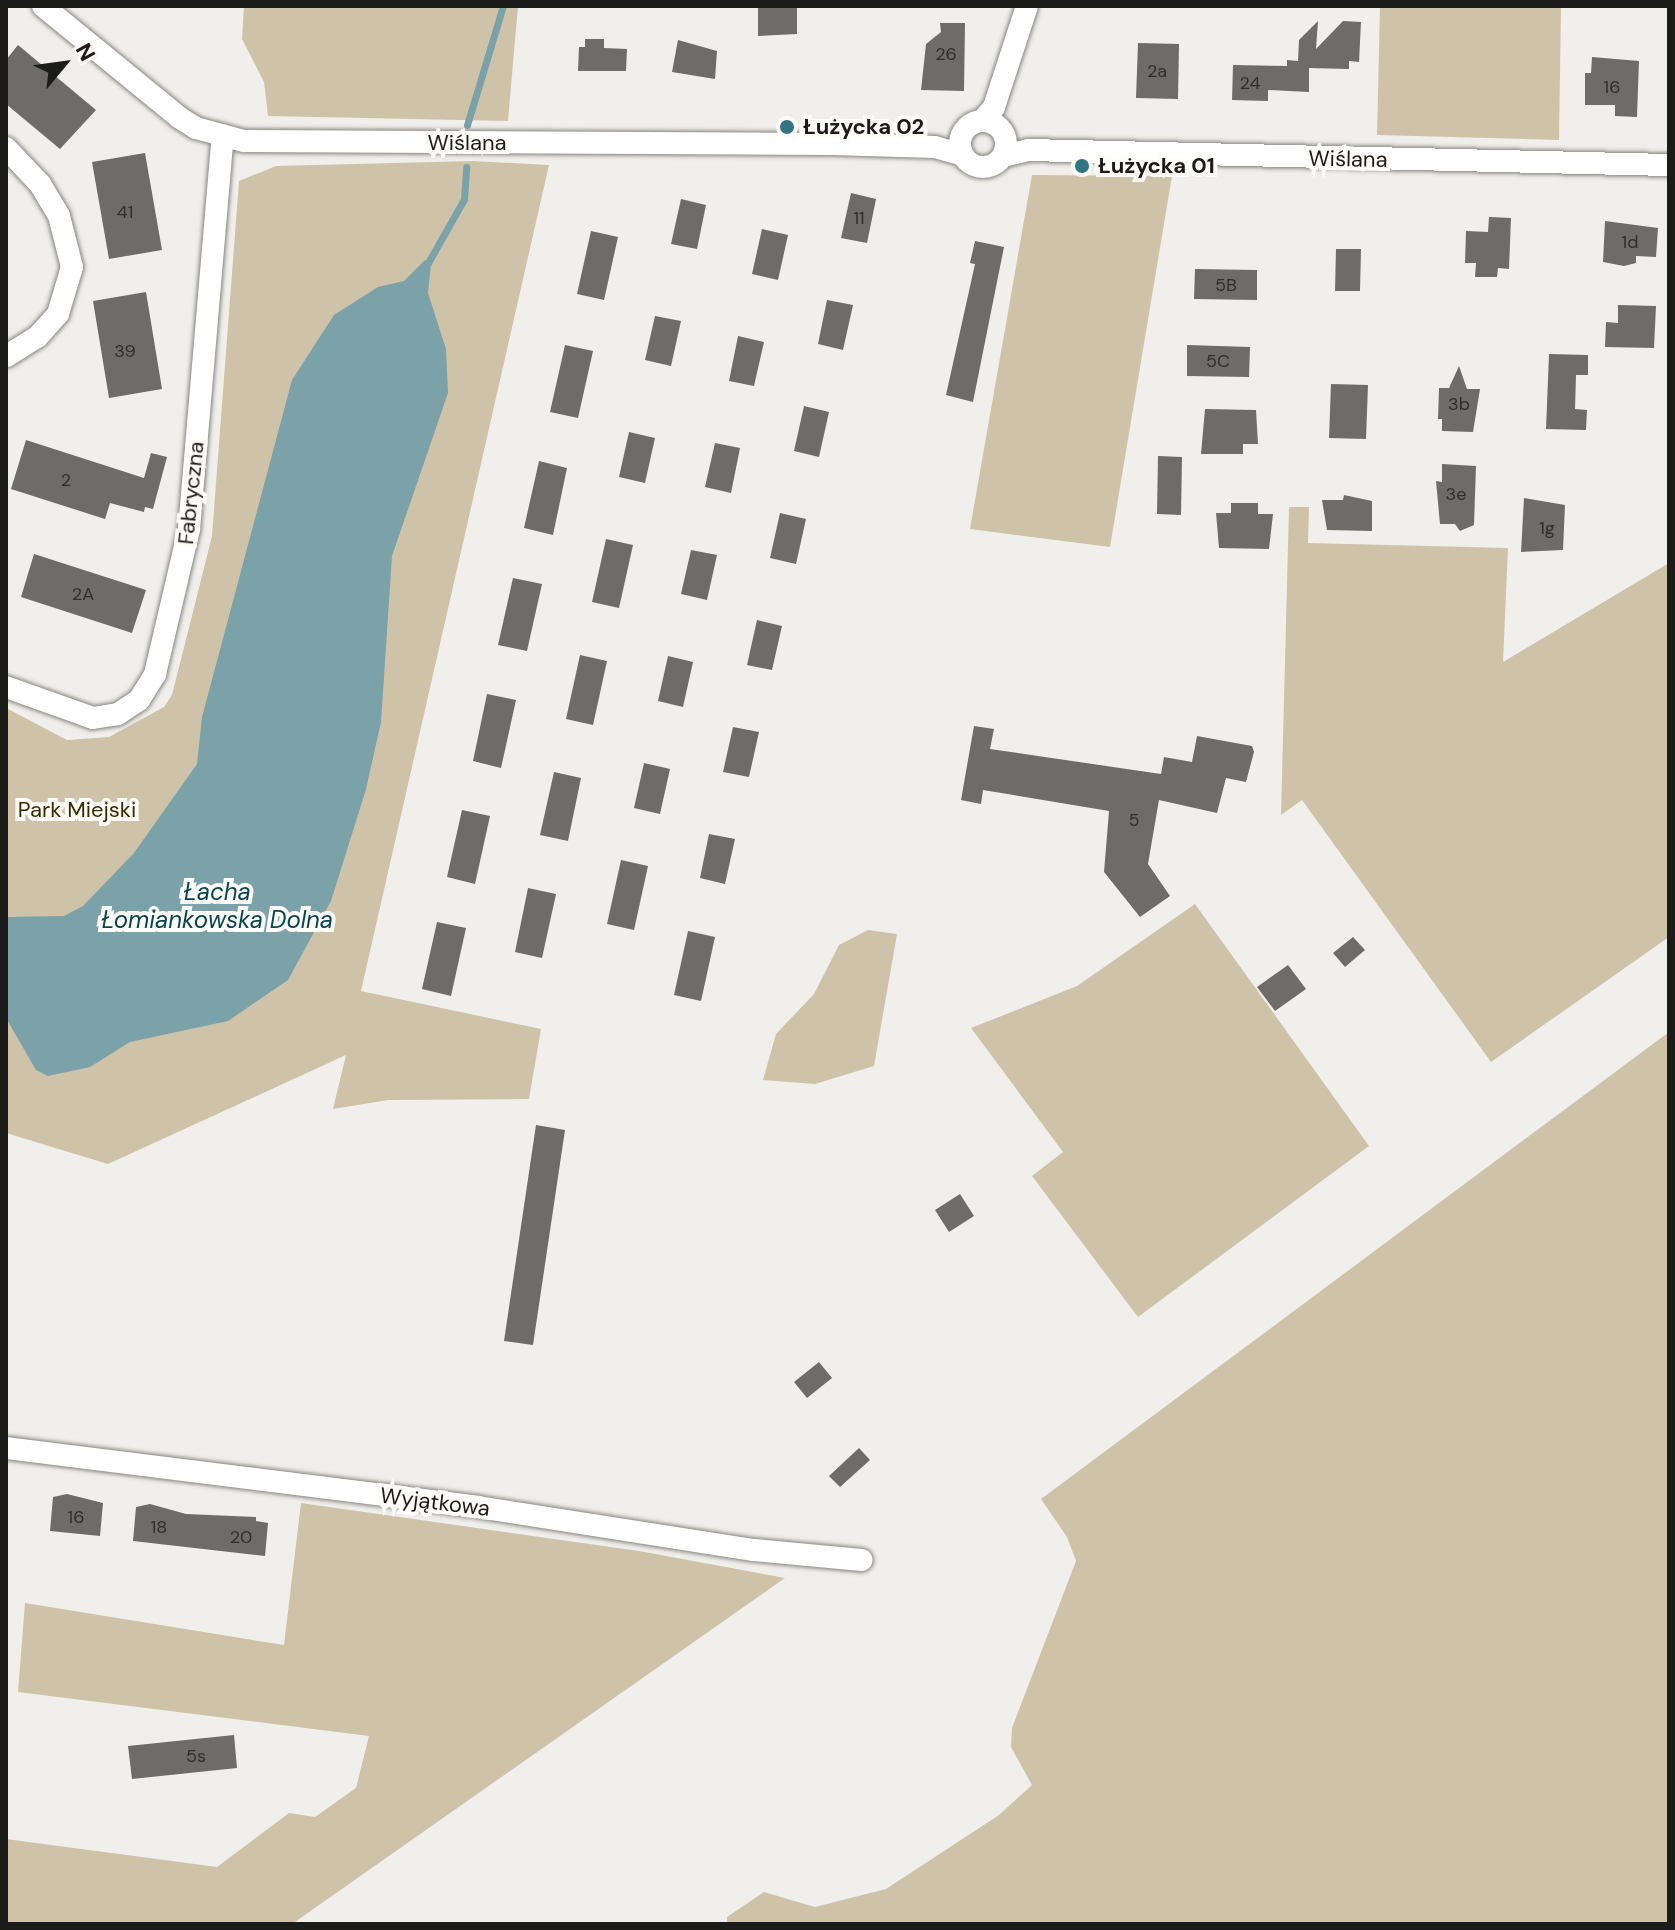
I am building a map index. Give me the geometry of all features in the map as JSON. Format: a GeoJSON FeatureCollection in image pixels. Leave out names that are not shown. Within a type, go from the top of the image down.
{"type":"FeatureCollection","features":[{"type":"Feature","properties":{"kind":"street","name":"Wiślana"},"geometry":{"type":"LineString","coordinates":[[43,6],[180,118],[223,135],[264,144],[962,146]]}},
{"type":"Feature","properties":{"kind":"street"},"geometry":{"type":"LineString","coordinates":[[996,130],[969,126],[962,146],[979,167],[996,130],[1027,6]]}},
{"type":"Feature","properties":{"kind":"street","name":"Wiślana"},"geometry":{"type":"LineString","coordinates":[[996,130],[1028,150],[1669,165]]}},
{"type":"Feature","properties":{"kind":"street","name":"Fabryczna"},"geometry":{"type":"LineString","coordinates":[[6,687],[93,718],[118,714],[139,700],[155,674],[189,529],[223,135]]}},
{"type":"Feature","properties":{"kind":"street"},"geometry":{"type":"LineString","coordinates":[[6,148],[40,184],[59,216],[72,267],[58,314],[37,337],[6,356]]}},
{"type":"Feature","properties":{"kind":"street","name":"Wyjątkowa"},"geometry":{"type":"LineString","coordinates":[[6,1448],[478,1507],[754,1550],[862,1560]]}},
{"type":"Feature","properties":{"kind":"green space"},"geometry":{"type":"Polygon","coordinates":[[[244,6],[518,6],[508,121],[268,116],[264,82],[242,39],[244,6]]]}},
{"type":"Feature","properties":{"kind":"green space"},"geometry":{"type":"Polygon","coordinates":[[[1380,6],[1561,6],[1559,140],[1377,135],[1380,6]]]}},
{"type":"Feature","properties":{"kind":"green space","name":"Park Miejski"},"geometry":{"type":"Polygon","coordinates":[[[472,161],[549,165],[361,991],[541,1029],[529,1099],[388,1100],[333,1109],[346,1055],[108,1164],[6,1133],[6,708],[67,740],[109,737],[164,707],[172,695],[212,536],[239,181],[276,166],[472,161]]]}},
{"type":"Feature","properties":{"kind":"green space"},"geometry":{"type":"Polygon","coordinates":[[[1032,175],[1172,176],[1110,547],[970,529],[1032,175]]]}},
{"type":"Feature","properties":{"kind":"green space"},"geometry":{"type":"Polygon","coordinates":[[[1289,507],[1309,507],[1308,543],[1508,548],[1503,662],[1669,563],[1669,937],[1491,1062],[1302,800],[1281,815],[1289,507]]]}},
{"type":"Feature","properties":{"kind":"green space"},"geometry":{"type":"Polygon","coordinates":[[[1195,904],[1369,1146],[1138,1317],[1032,1176],[1063,1152],[971,1028],[1077,986],[1195,904]]]}},
{"type":"Feature","properties":{"kind":"green space"},"geometry":{"type":"Polygon","coordinates":[[[868,930],[897,934],[874,1066],[815,1084],[763,1080],[776,1034],[814,994],[839,945],[868,930]]]}},
{"type":"Feature","properties":{"kind":"green space"},"geometry":{"type":"Polygon","coordinates":[[[1669,1032],[1669,1924],[727,1924],[727,1917],[764,1892],[815,1907],[886,1889],[999,1815],[1032,1785],[1011,1747],[1012,1728],[1076,1561],[1067,1537],[1041,1499],[1669,1032]]]}},
{"type":"Feature","properties":{"kind":"green space"},"geometry":{"type":"Polygon","coordinates":[[[301,1503],[639,1551],[785,1578],[292,1924],[6,1924],[6,1839],[217,1867],[289,1813],[315,1817],[356,1788],[369,1736],[18,1692],[25,1603],[284,1645],[301,1503]]]}},
{"type":"Feature","properties":{"kind":"water","name":"Łacha Łomiankowska Dolna"},"geometry":{"type":"Polygon","coordinates":[[[425,260],[431,264],[428,293],[446,349],[448,393],[392,556],[381,722],[366,789],[331,901],[288,980],[228,1021],[130,1042],[90,1067],[48,1076],[36,1070],[6,1018],[6,917],[64,916],[83,906],[134,853],[197,764],[202,717],[292,380],[334,315],[378,287],[404,281],[425,260]]]}},
{"type":"Feature","properties":{"kind":"building"},"geometry":{"type":"Polygon","coordinates":[[[758,6],[797,6],[797,34],[758,36],[758,6]]]}},
{"type":"Feature","properties":{"kind":"building"},"geometry":{"type":"Polygon","coordinates":[[[1318,21],[1316,49],[1343,21],[1361,22],[1359,62],[1349,61],[1349,69],[1309,68],[1309,92],[1268,90],[1268,101],[1232,100],[1233,65],[1287,66],[1287,60],[1298,61],[1299,40],[1318,21]]]}},
{"type":"Feature","properties":{"kind":"building"},"geometry":{"type":"Polygon","coordinates":[[[940,23],[965,23],[964,91],[921,90],[926,44],[941,32],[940,23]]]}},
{"type":"Feature","properties":{"kind":"building"},"geometry":{"type":"Polygon","coordinates":[[[585,39],[604,39],[604,48],[627,49],[626,71],[578,71],[579,47],[585,47],[585,39]]]}},
{"type":"Feature","properties":{"kind":"building"},"geometry":{"type":"Polygon","coordinates":[[[678,40],[717,51],[715,79],[672,72],[678,40]]]}},
{"type":"Feature","properties":{"kind":"building"},"geometry":{"type":"Polygon","coordinates":[[[1138,43],[1179,44],[1178,99],[1136,98],[1138,43]]]}},
{"type":"Feature","properties":{"kind":"building"},"geometry":{"type":"Polygon","coordinates":[[[18,45],[96,110],[60,149],[6,104],[6,60],[18,45]]]}},
{"type":"Feature","properties":{"kind":"building"},"geometry":{"type":"Polygon","coordinates":[[[1592,57],[1639,61],[1637,117],[1615,116],[1615,105],[1585,105],[1585,73],[1591,73],[1592,57]]]}},
{"type":"Feature","properties":{"kind":"building"},"geometry":{"type":"Polygon","coordinates":[[[145,153],[162,250],[109,259],[92,162],[145,153]]]}},
{"type":"Feature","properties":{"kind":"building"},"geometry":{"type":"Polygon","coordinates":[[[851,193],[876,199],[867,243],[841,238],[851,193]]]}},
{"type":"Feature","properties":{"kind":"building"},"geometry":{"type":"Polygon","coordinates":[[[681,199],[706,205],[697,249],[671,244],[681,199]]]}},
{"type":"Feature","properties":{"kind":"building"},"geometry":{"type":"Polygon","coordinates":[[[1489,217],[1511,218],[1509,269],[1498,268],[1497,277],[1475,277],[1476,263],[1465,263],[1466,231],[1488,232],[1489,217]]]}},
{"type":"Feature","properties":{"kind":"building"},"geometry":{"type":"Polygon","coordinates":[[[1605,221],[1658,228],[1656,257],[1636,256],[1636,263],[1624,266],[1603,262],[1605,221]]]}},
{"type":"Feature","properties":{"kind":"building"},"geometry":{"type":"Polygon","coordinates":[[[762,229],[788,235],[778,280],[752,274],[762,229]]]}},
{"type":"Feature","properties":{"kind":"building"},"geometry":{"type":"Polygon","coordinates":[[[591,231],[618,237],[604,300],[577,294],[591,231]]]}},
{"type":"Feature","properties":{"kind":"building"},"geometry":{"type":"Polygon","coordinates":[[[975,241],[1004,247],[973,402],[946,395],[975,264],[970,263],[975,241]]]}},
{"type":"Feature","properties":{"kind":"building"},"geometry":{"type":"Polygon","coordinates":[[[1336,249],[1361,249],[1360,291],[1335,291],[1336,249]]]}},
{"type":"Feature","properties":{"kind":"building"},"geometry":{"type":"Polygon","coordinates":[[[1195,269],[1257,270],[1257,300],[1194,299],[1195,269]]]}},
{"type":"Feature","properties":{"kind":"building"},"geometry":{"type":"Polygon","coordinates":[[[146,292],[162,389],[109,398],[93,301],[146,292]]]}},
{"type":"Feature","properties":{"kind":"building"},"geometry":{"type":"Polygon","coordinates":[[[827,300],[853,305],[843,350],[818,344],[827,300]]]}},
{"type":"Feature","properties":{"kind":"building"},"geometry":{"type":"Polygon","coordinates":[[[1618,305],[1656,306],[1654,348],[1605,347],[1606,322],[1618,323],[1618,305]]]}},
{"type":"Feature","properties":{"kind":"building"},"geometry":{"type":"Polygon","coordinates":[[[655,316],[681,321],[671,366],[645,360],[655,316]]]}},
{"type":"Feature","properties":{"kind":"building"},"geometry":{"type":"Polygon","coordinates":[[[738,336],[764,342],[754,386],[729,381],[738,336]]]}},
{"type":"Feature","properties":{"kind":"building"},"geometry":{"type":"Polygon","coordinates":[[[565,345],[593,351],[578,418],[550,412],[565,345]]]}},
{"type":"Feature","properties":{"kind":"building"},"geometry":{"type":"Polygon","coordinates":[[[1187,345],[1250,347],[1249,377],[1187,376],[1187,345]]]}},
{"type":"Feature","properties":{"kind":"building"},"geometry":{"type":"Polygon","coordinates":[[[1549,354],[1588,355],[1588,375],[1576,375],[1575,409],[1587,410],[1586,430],[1546,429],[1549,354]]]}},
{"type":"Feature","properties":{"kind":"building"},"geometry":{"type":"Polygon","coordinates":[[[1459,366],[1467,389],[1480,389],[1473,432],[1442,431],[1442,419],[1438,419],[1439,388],[1449,388],[1459,366]]]}},
{"type":"Feature","properties":{"kind":"building"},"geometry":{"type":"Polygon","coordinates":[[[1331,384],[1368,385],[1366,439],[1329,438],[1331,384]]]}},
{"type":"Feature","properties":{"kind":"building"},"geometry":{"type":"Polygon","coordinates":[[[804,406],[829,412],[819,457],[794,451],[804,406]]]}},
{"type":"Feature","properties":{"kind":"building"},"geometry":{"type":"Polygon","coordinates":[[[1205,409],[1256,410],[1258,444],[1243,444],[1243,454],[1201,454],[1205,409]]]}},
{"type":"Feature","properties":{"kind":"building"},"geometry":{"type":"Polygon","coordinates":[[[629,432],[655,438],[645,483],[619,477],[629,432]]]}},
{"type":"Feature","properties":{"kind":"building"},"geometry":{"type":"Polygon","coordinates":[[[26,440],[144,478],[151,453],[167,457],[153,509],[145,507],[144,512],[110,503],[105,519],[11,489],[26,440]]]}},
{"type":"Feature","properties":{"kind":"building"},"geometry":{"type":"Polygon","coordinates":[[[715,443],[740,448],[731,493],[705,487],[715,443]]]}},
{"type":"Feature","properties":{"kind":"building"},"geometry":{"type":"Polygon","coordinates":[[[1158,456],[1182,457],[1181,515],[1157,514],[1158,456]]]}},
{"type":"Feature","properties":{"kind":"building"},"geometry":{"type":"Polygon","coordinates":[[[539,461],[567,468],[553,535],[524,528],[539,461]]]}},
{"type":"Feature","properties":{"kind":"building"},"geometry":{"type":"Polygon","coordinates":[[[1442,464],[1476,466],[1474,525],[1460,531],[1455,524],[1440,524],[1436,481],[1442,482],[1442,464]]]}},
{"type":"Feature","properties":{"kind":"building"},"geometry":{"type":"Polygon","coordinates":[[[1344,495],[1372,501],[1372,531],[1327,530],[1322,500],[1343,500],[1344,495]]]}},
{"type":"Feature","properties":{"kind":"building"},"geometry":{"type":"Polygon","coordinates":[[[1524,498],[1565,505],[1563,550],[1521,552],[1524,498]]]}},
{"type":"Feature","properties":{"kind":"building"},"geometry":{"type":"Polygon","coordinates":[[[1231,503],[1258,503],[1258,514],[1273,514],[1269,549],[1219,548],[1216,513],[1231,513],[1231,503]]]}},
{"type":"Feature","properties":{"kind":"building"},"geometry":{"type":"Polygon","coordinates":[[[780,513],[806,519],[796,564],[770,558],[780,513]]]}},
{"type":"Feature","properties":{"kind":"building"},"geometry":{"type":"Polygon","coordinates":[[[606,539],[633,545],[619,608],[592,602],[606,539]]]}},
{"type":"Feature","properties":{"kind":"building"},"geometry":{"type":"Polygon","coordinates":[[[691,550],[717,555],[707,600],[681,594],[691,550]]]}},
{"type":"Feature","properties":{"kind":"building"},"geometry":{"type":"Polygon","coordinates":[[[34,554],[146,590],[132,633],[21,597],[34,554]]]}},
{"type":"Feature","properties":{"kind":"building"},"geometry":{"type":"Polygon","coordinates":[[[513,578],[542,584],[527,651],[498,645],[513,578]]]}},
{"type":"Feature","properties":{"kind":"building"},"geometry":{"type":"Polygon","coordinates":[[[757,620],[782,626],[772,670],[747,665],[757,620]]]}},
{"type":"Feature","properties":{"kind":"building"},"geometry":{"type":"Polygon","coordinates":[[[580,655],[607,661],[593,725],[566,719],[580,655]]]}},
{"type":"Feature","properties":{"kind":"building"},"geometry":{"type":"Polygon","coordinates":[[[668,656],[693,662],[683,707],[658,701],[668,656]]]}},
{"type":"Feature","properties":{"kind":"building"},"geometry":{"type":"Polygon","coordinates":[[[487,694],[516,700],[501,768],[473,761],[487,694]]]}},
{"type":"Feature","properties":{"kind":"building"},"geometry":{"type":"Polygon","coordinates":[[[974,726],[994,729],[990,749],[1161,774],[1164,757],[1192,762],[1197,736],[1252,746],[1254,752],[1246,782],[1226,778],[1217,813],[1159,800],[1148,864],[1170,896],[1140,917],[1104,872],[1109,811],[983,790],[981,804],[961,800],[974,726]]]}},
{"type":"Feature","properties":{"kind":"building"},"geometry":{"type":"Polygon","coordinates":[[[733,727],[759,732],[749,777],[723,772],[733,727]]]}},
{"type":"Feature","properties":{"kind":"building"},"geometry":{"type":"Polygon","coordinates":[[[644,763],[670,769],[660,814],[634,808],[644,763]]]}},
{"type":"Feature","properties":{"kind":"building"},"geometry":{"type":"Polygon","coordinates":[[[554,772],[581,778],[568,841],[540,835],[554,772]]]}},
{"type":"Feature","properties":{"kind":"building"},"geometry":{"type":"Polygon","coordinates":[[[462,810],[490,816],[475,884],[447,877],[462,810]]]}},
{"type":"Feature","properties":{"kind":"building"},"geometry":{"type":"Polygon","coordinates":[[[709,834],[735,839],[725,884],[700,878],[709,834]]]}},
{"type":"Feature","properties":{"kind":"building"},"geometry":{"type":"Polygon","coordinates":[[[621,860],[648,866],[634,930],[607,924],[621,860]]]}},
{"type":"Feature","properties":{"kind":"building"},"geometry":{"type":"Polygon","coordinates":[[[528,888],[556,894],[542,958],[515,952],[528,888]]]}},
{"type":"Feature","properties":{"kind":"building"},"geometry":{"type":"Polygon","coordinates":[[[437,922],[466,928],[451,996],[422,989],[437,922]]]}},
{"type":"Feature","properties":{"kind":"building"},"geometry":{"type":"Polygon","coordinates":[[[688,931],[715,937],[701,1001],[674,995],[688,931]]]}},
{"type":"Feature","properties":{"kind":"building"},"geometry":{"type":"Polygon","coordinates":[[[1353,937],[1365,950],[1345,967],[1333,953],[1353,937]]]}},
{"type":"Feature","properties":{"kind":"building"},"geometry":{"type":"Polygon","coordinates":[[[1288,965],[1306,989],[1275,1011],[1257,987],[1288,965]]]}},
{"type":"Feature","properties":{"kind":"building"},"geometry":{"type":"Polygon","coordinates":[[[536,1125],[565,1130],[533,1345],[504,1341],[536,1125]]]}},
{"type":"Feature","properties":{"kind":"building"},"geometry":{"type":"Polygon","coordinates":[[[960,1194],[974,1216],[949,1232],[935,1210],[960,1194]]]}},
{"type":"Feature","properties":{"kind":"building"},"geometry":{"type":"Polygon","coordinates":[[[819,1362],[832,1378],[807,1398],[794,1382],[819,1362]]]}},
{"type":"Feature","properties":{"kind":"building"},"geometry":{"type":"Polygon","coordinates":[[[859,1448],[870,1460],[840,1487],[829,1476],[859,1448]]]}},
{"type":"Feature","properties":{"kind":"building"},"geometry":{"type":"Polygon","coordinates":[[[67,1494],[103,1503],[100,1536],[50,1531],[53,1497],[67,1494]]]}},
{"type":"Feature","properties":{"kind":"building"},"geometry":{"type":"Polygon","coordinates":[[[150,1504],[186,1514],[256,1517],[256,1521],[268,1523],[265,1556],[133,1541],[136,1507],[150,1504]]]}},
{"type":"Feature","properties":{"kind":"building"},"geometry":{"type":"Polygon","coordinates":[[[234,1735],[237,1768],[132,1779],[128,1746],[234,1735]]]}},
{"type":"Feature","properties":{"kind":"waterway"},"geometry":{"type":"LineString","coordinates":[[467,125],[503,6]]}},
{"type":"Feature","properties":{"kind":"waterway"},"geometry":{"type":"LineString","coordinates":[[424,270],[464,199],[466,167]]}},
{"type":"Feature","properties":{"kind":"place","name":"Łużycka 02"},"geometry":{"type":"Point","coordinates":[787,127]}},
{"type":"Feature","properties":{"kind":"place","name":"Łużycka 01"},"geometry":{"type":"Point","coordinates":[1082,166]}}]}
